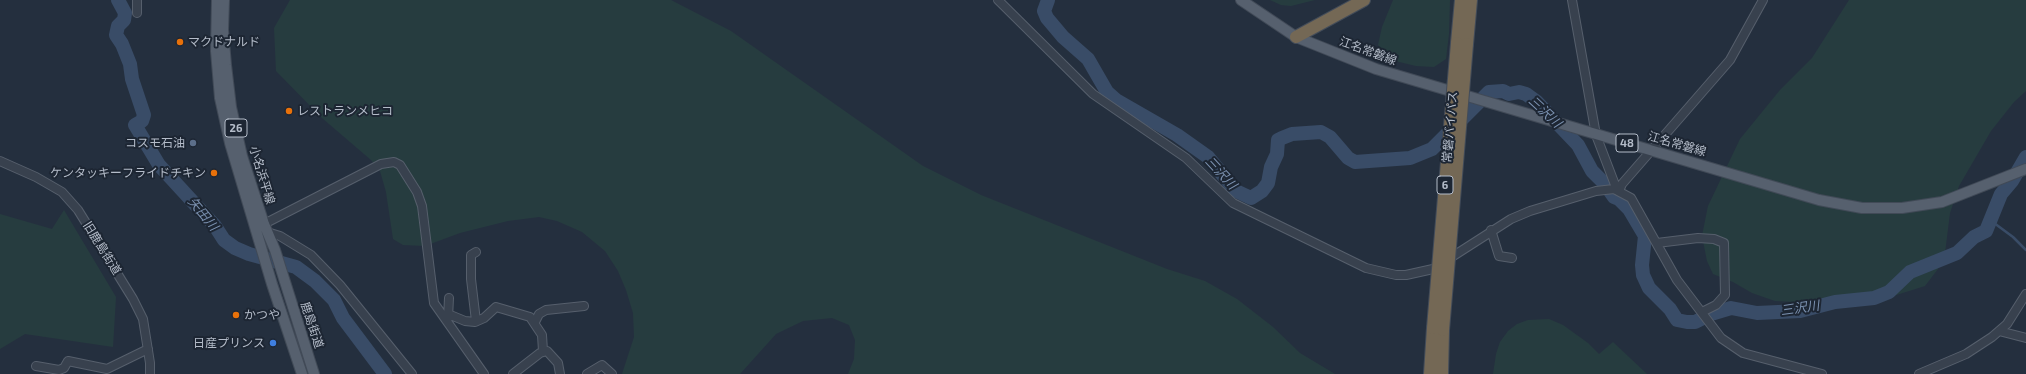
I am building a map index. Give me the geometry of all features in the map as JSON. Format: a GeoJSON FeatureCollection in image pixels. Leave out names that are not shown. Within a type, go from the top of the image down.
{"type":"FeatureCollection","features":[{"type":"Feature","properties":{"kind":"highway"},"geometry":{"type":"LineString","coordinates":[[1296,37],[1364,0]]}},
{"type":"Feature","properties":{"kind":"highway","name":"常磐バイパス"},"geometry":{"type":"LineString","coordinates":[[1430,374],[1438,329],[1462,44],[1461,0]]}},
{"type":"Feature","properties":{"kind":"highway","name":"常磐バイパス"},"geometry":{"type":"LineString","coordinates":[[1462,44],[1472,0]]}},
{"type":"Feature","properties":{"kind":"highway","name":"常磐バイパス"},"geometry":{"type":"LineString","coordinates":[[1438,329],[1442,374]]}},
{"type":"Feature","properties":{"kind":"main road","name":"小名浜平線"},"geometry":{"type":"LineString","coordinates":[[217,0],[216,51],[220,98],[230,143],[302,374]]}},
{"type":"Feature","properties":{"kind":"main road","name":"小名浜平線"},"geometry":{"type":"LineString","coordinates":[[224,0],[223,30],[231,107],[242,156],[265,228],[275,250],[284,283]]}},
{"type":"Feature","properties":{"kind":"main road","name":"江名常磐線"},"geometry":{"type":"LineString","coordinates":[[1241,0],[1296,37],[1376,69],[1819,200],[1862,208],[1902,208],[1942,202],[2026,169]]}},
{"type":"Feature","properties":{"kind":"main road","name":"鹿島街道"},"geometry":{"type":"LineString","coordinates":[[284,283],[314,374]]}},
{"type":"Feature","properties":{"kind":"street"},"geometry":{"type":"LineString","coordinates":[[137,0],[138,13]]}},
{"type":"Feature","properties":{"kind":"street"},"geometry":{"type":"LineString","coordinates":[[998,0],[1093,94],[1186,158],[1233,203],[1366,268],[1396,275],[1406,275],[1433,269],[1458,254],[1491,230],[1530,211],[1596,191],[1618,191],[1631,198],[1677,280],[1721,338],[1734,349],[1811,373],[1822,374]]}},
{"type":"Feature","properties":{"kind":"street"},"geometry":{"type":"LineString","coordinates":[[1572,0],[1596,135],[1618,191]]}},
{"type":"Feature","properties":{"kind":"street"},"geometry":{"type":"LineString","coordinates":[[1618,191],[1622,184],[1730,60],[1763,0]]}},
{"type":"Feature","properties":{"kind":"street","name":"旧鹿島街道"},"geometry":{"type":"LineString","coordinates":[[0,161],[36,177],[62,192],[78,210],[133,299],[143,319],[150,374]]}},
{"type":"Feature","properties":{"kind":"street"},"geometry":{"type":"LineString","coordinates":[[265,228],[381,164],[394,162],[404,170],[420,199],[433,300],[484,374]]}},
{"type":"Feature","properties":{"kind":"street"},"geometry":{"type":"LineString","coordinates":[[265,228],[311,256],[340,285],[412,374]]}},
{"type":"Feature","properties":{"kind":"street"},"geometry":{"type":"LineString","coordinates":[[1491,230],[1499,256],[1512,258]]}},
{"type":"Feature","properties":{"kind":"street"},"geometry":{"type":"LineString","coordinates":[[1657,243],[1704,238],[1714,239],[1724,243],[1725,295],[1716,305],[1702,312]]}},
{"type":"Feature","properties":{"kind":"street"},"geometry":{"type":"LineString","coordinates":[[476,252],[471,255],[471,271],[476,321]]}},
{"type":"Feature","properties":{"kind":"street"},"geometry":{"type":"LineString","coordinates":[[1919,374],[1966,354],[1992,338],[2007,324],[2026,294]]}},
{"type":"Feature","properties":{"kind":"street"},"geometry":{"type":"LineString","coordinates":[[448,323],[449,298]]}},
{"type":"Feature","properties":{"kind":"street"},"geometry":{"type":"LineString","coordinates":[[534,322],[539,314],[546,310],[584,306]]}},
{"type":"Feature","properties":{"kind":"street"},"geometry":{"type":"LineString","coordinates":[[448,314],[470,322],[484,318],[496,307],[530,317],[542,335],[543,351]]}},
{"type":"Feature","properties":{"kind":"street"},"geometry":{"type":"LineString","coordinates":[[1999,331],[2026,338]]}},
{"type":"Feature","properties":{"kind":"street"},"geometry":{"type":"LineString","coordinates":[[36,366],[59,370],[64,368],[68,361],[107,369],[148,349]]}},
{"type":"Feature","properties":{"kind":"street"},"geometry":{"type":"LineString","coordinates":[[513,374],[543,351],[547,351],[553,355],[558,363],[560,374]]}},
{"type":"Feature","properties":{"kind":"street"},"geometry":{"type":"LineString","coordinates":[[587,374],[602,365],[612,374]]}},
{"type":"Feature","properties":{"kind":"green space"},"geometry":{"type":"Polygon","coordinates":[[[290,0],[671,0],[731,31],[923,166],[981,195],[1167,269],[1205,281],[1237,299],[1273,327],[1300,353],[1335,374],[848,374],[854,359],[855,340],[849,325],[832,318],[803,321],[776,334],[740,374],[622,374],[634,337],[633,313],[618,271],[605,251],[582,232],[557,221],[539,217],[508,221],[460,233],[425,246],[403,245],[393,239],[386,192],[380,171],[371,160],[322,118],[276,71],[274,28],[290,0]]]}},
{"type":"Feature","properties":{"kind":"green space"},"geometry":{"type":"Polygon","coordinates":[[[1270,0],[1315,0],[1291,6],[1281,5],[1270,0]]]}},
{"type":"Feature","properties":{"kind":"green space"},"geometry":{"type":"Polygon","coordinates":[[[1393,0],[1450,0],[1449,34],[1446,59],[1434,67],[1416,66],[1391,60],[1378,45],[1382,27],[1393,0]]]}},
{"type":"Feature","properties":{"kind":"green space"},"geometry":{"type":"Polygon","coordinates":[[[1849,0],[2026,0],[2026,91],[2014,102],[1991,131],[1959,186],[1950,213],[1944,261],[1925,286],[1890,297],[1868,300],[1817,303],[1775,301],[1752,293],[1733,282],[1713,274],[1707,261],[1702,236],[1708,206],[1740,139],[1780,90],[1812,58],[1849,0]]]}},
{"type":"Feature","properties":{"kind":"green space"},"geometry":{"type":"Polygon","coordinates":[[[64,210],[116,297],[113,347],[25,334],[0,349],[0,214],[52,229],[64,210]]]}},
{"type":"Feature","properties":{"kind":"green space"},"geometry":{"type":"Polygon","coordinates":[[[1549,319],[1563,325],[1588,343],[1599,354],[1613,342],[1647,374],[1493,374],[1496,354],[1500,342],[1508,331],[1517,324],[1528,320],[1549,319]]]}},
{"type":"Feature","properties":{"kind":"waterway","name":"矢田川"},"geometry":{"type":"LineString","coordinates":[[118,0],[125,13],[124,20],[118,26],[116,35],[122,44],[130,64],[132,79],[144,115],[142,121],[135,125],[159,165],[215,226],[224,240],[235,248],[249,254],[296,267],[315,281],[334,300],[343,318],[385,374]]}},
{"type":"Feature","properties":{"kind":"waterway","name":"三沢川"},"geometry":{"type":"LineString","coordinates":[[1048,0],[1044,11],[1047,18],[1063,37],[1088,59],[1107,92],[1116,100],[1177,135],[1208,157],[1236,191],[1251,198],[1262,191],[1268,183],[1271,167],[1277,154],[1278,140],[1292,134],[1321,132],[1330,137],[1348,158],[1355,162],[1410,158],[1432,149],[1489,92],[1503,91],[1509,94],[1519,92],[1526,94],[1537,102],[1578,145],[1592,171],[1605,184],[1614,197],[1619,199],[1629,209],[1645,236],[1642,265],[1643,275],[1649,288],[1670,309],[1677,320],[1687,322],[1695,322],[1711,314],[1731,308],[1757,313],[1800,311],[1835,302],[1874,298],[1889,292],[1910,272],[1957,253],[1974,237],[1986,231],[2001,194],[2012,181],[2026,157]]}},
{"type":"Feature","properties":{"kind":"waterway"},"geometry":{"type":"LineString","coordinates":[[1990,220],[2013,237],[2026,250]]}},
{"type":"Feature","properties":{"kind":"place","name":"マクドナルド"},"geometry":{"type":"Point","coordinates":[180,42]}},
{"type":"Feature","properties":{"kind":"place","name":"レストランメヒコ"},"geometry":{"type":"Point","coordinates":[289,111]}},
{"type":"Feature","properties":{"kind":"place","name":"コスモ石油"},"geometry":{"type":"Point","coordinates":[193,143]}},
{"type":"Feature","properties":{"kind":"place","name":"ケンタッキーフライドチキン"},"geometry":{"type":"Point","coordinates":[214,173]}},
{"type":"Feature","properties":{"kind":"place","name":"かつや"},"geometry":{"type":"Point","coordinates":[236,315]}},
{"type":"Feature","properties":{"kind":"place","name":"日産プリンス"},"geometry":{"type":"Point","coordinates":[273,343]}}]}
